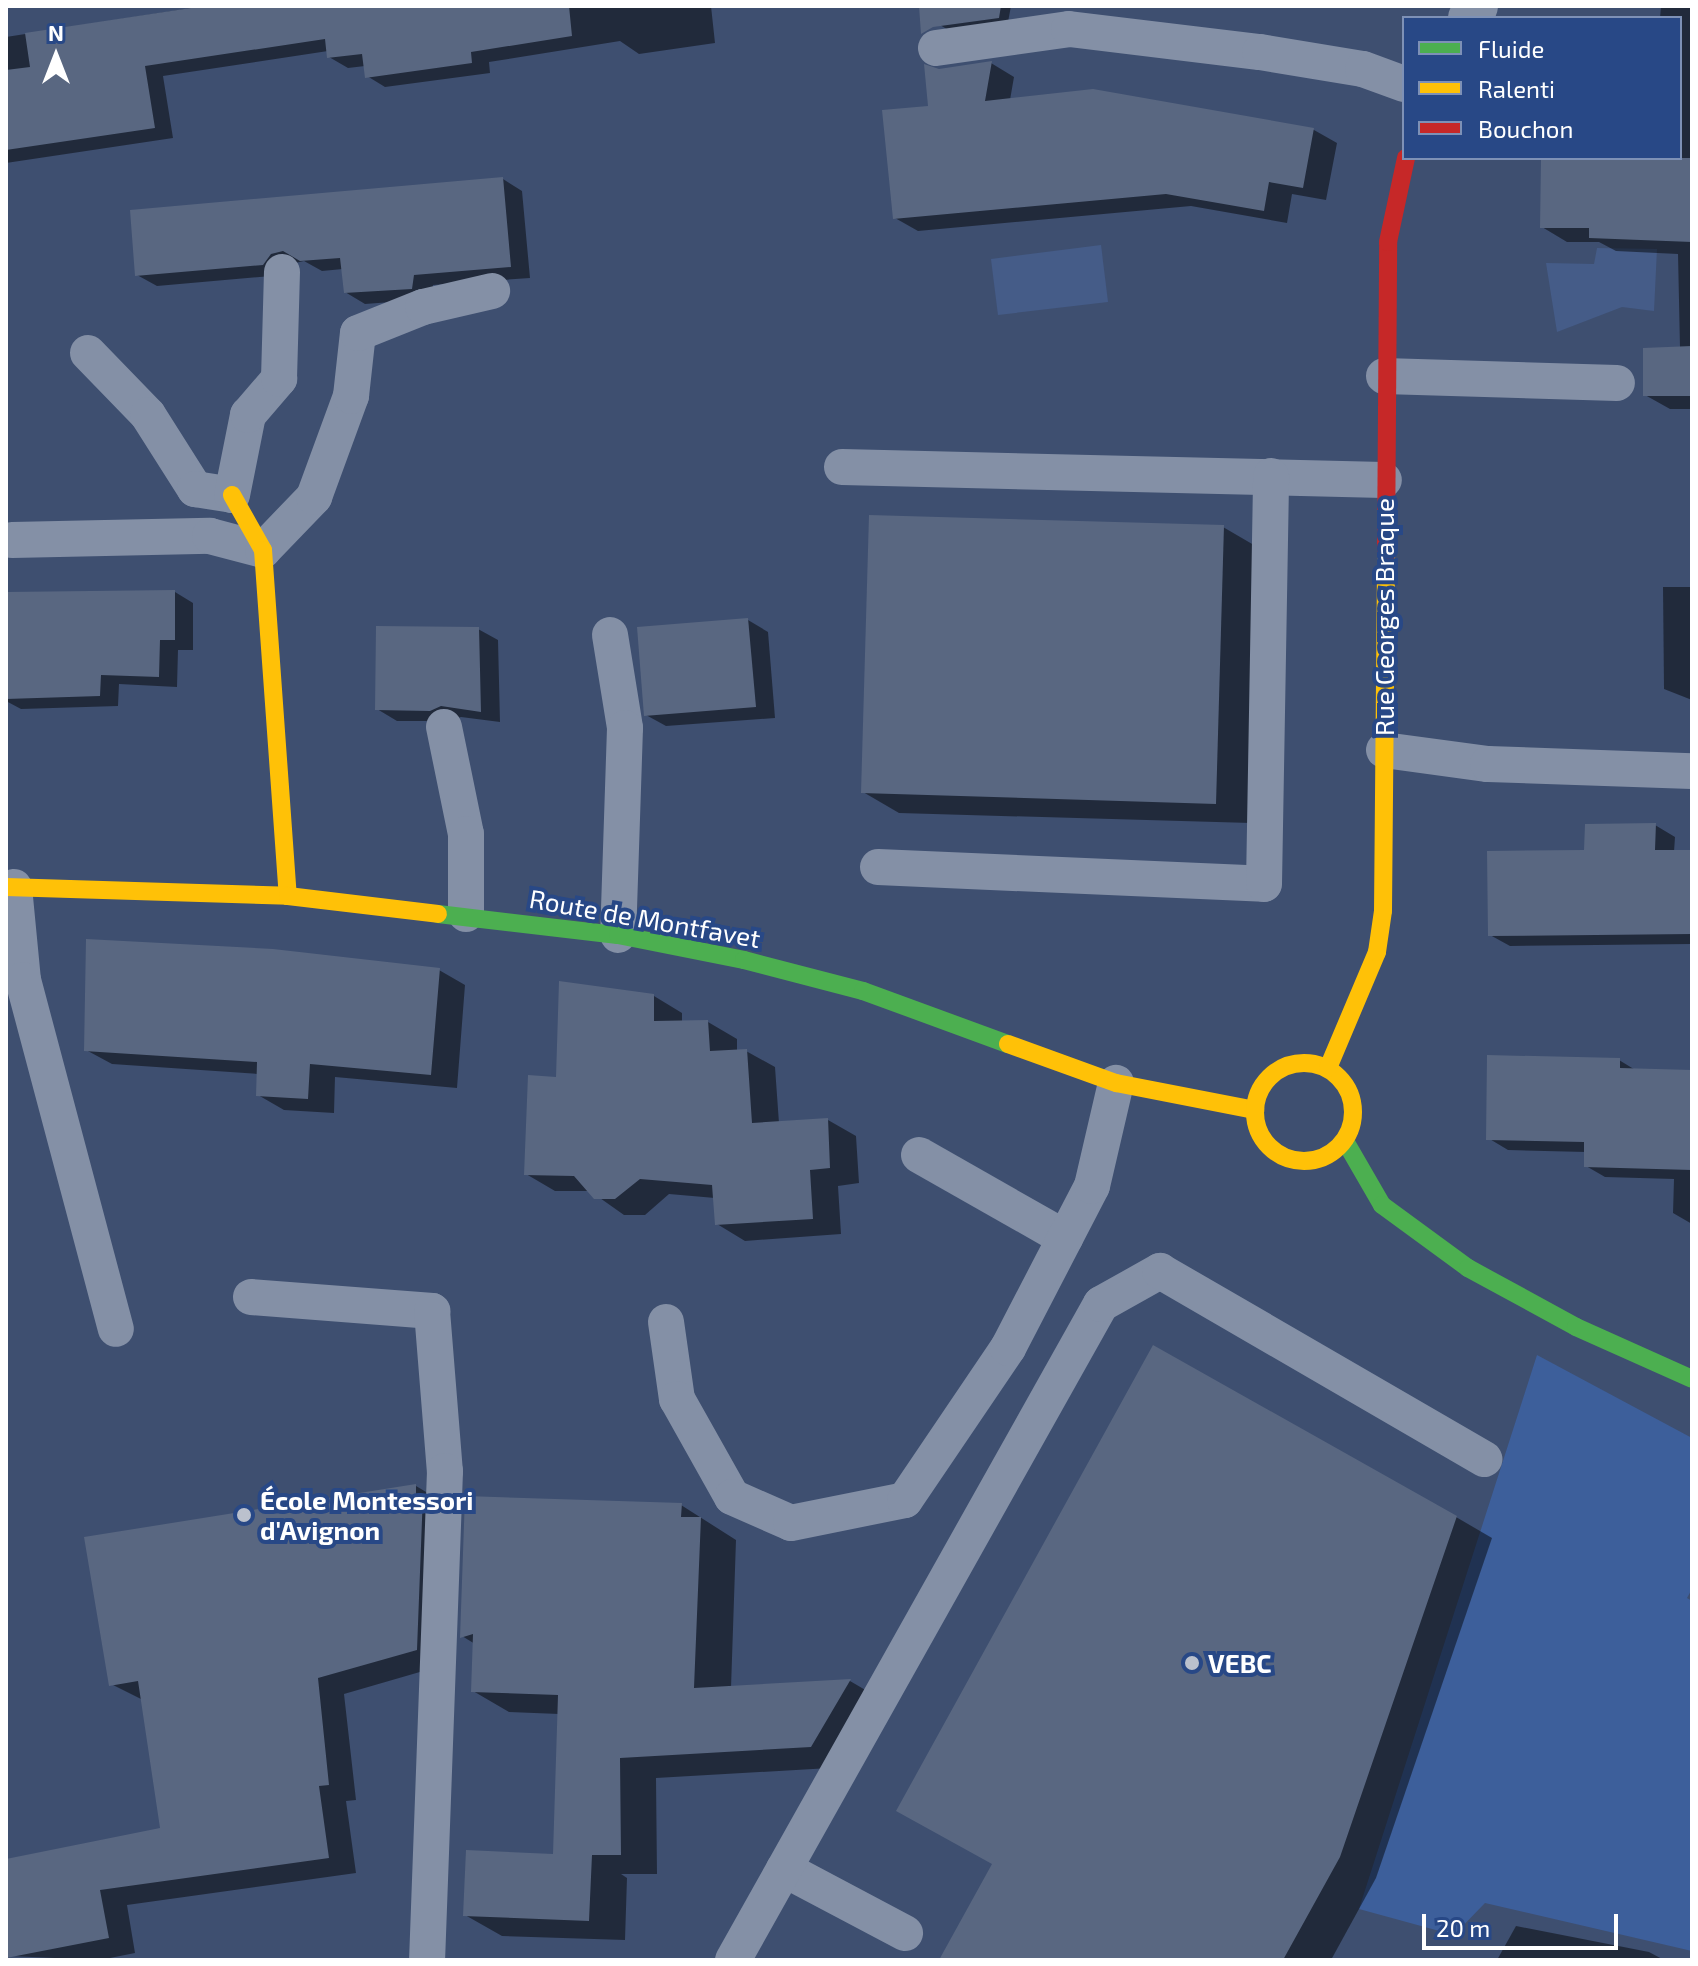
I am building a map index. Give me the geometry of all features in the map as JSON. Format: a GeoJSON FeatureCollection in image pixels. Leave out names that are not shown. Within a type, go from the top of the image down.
{"type":"FeatureCollection","features":[{"type":"Feature","properties":{"kind":"street","name":"Rue Georges Braque"},"geometry":{"type":"LineString","coordinates":[[1328,1068],[1377,952],[1383,911],[1384,376],[1388,242],[1406,160]]}},
{"type":"Feature","properties":{"kind":"street"},"geometry":{"type":"LineString","coordinates":[[232,495],[263,550],[288,896]]}},
{"type":"Feature","properties":{"kind":"street","name":"Route de Montfavet"},"geometry":{"type":"LineString","coordinates":[[10,887],[288,896],[466,914],[618,935],[863,991],[1116,1083],[1255,1110]]}},
{"type":"Feature","properties":{"kind":"street"},"geometry":{"type":"LineString","coordinates":[[1296,1063],[1328,1068],[1342,1079],[1352,1101],[1352,1125],[1345,1141],[1320,1159],[1289,1159],[1263,1140],[1255,1110],[1267,1079],[1280,1069],[1296,1063]]}},
{"type":"Feature","properties":{"kind":"street"},"geometry":{"type":"LineString","coordinates":[[1345,1141],[1382,1205],[1468,1268],[1576,1327],[1692,1379]]}},
{"type":"Feature","properties":{"kind":"lane"},"geometry":{"type":"LineString","coordinates":[[936,48],[1069,29],[1274,54],[1363,69],[1402,83]]}},
{"type":"Feature","properties":{"kind":"lane"},"geometry":{"type":"LineString","coordinates":[[88,353],[148,415],[195,489],[232,495],[248,415],[279,379],[282,272]]}},
{"type":"Feature","properties":{"kind":"lane"},"geometry":{"type":"LineString","coordinates":[[12,540],[210,536],[263,550],[314,497],[351,396],[358,333],[423,307],[492,291]]}},
{"type":"Feature","properties":{"kind":"lane"},"geometry":{"type":"LineString","coordinates":[[1384,376],[1617,383]]}},
{"type":"Feature","properties":{"kind":"lane"},"geometry":{"type":"LineString","coordinates":[[842,467],[1384,480]]}},
{"type":"Feature","properties":{"kind":"lane"},"geometry":{"type":"LineString","coordinates":[[878,867],[1264,884],[1271,476]]}},
{"type":"Feature","properties":{"kind":"lane"},"geometry":{"type":"LineString","coordinates":[[610,635],[625,728],[618,935]]}},
{"type":"Feature","properties":{"kind":"lane"},"geometry":{"type":"LineString","coordinates":[[444,727],[466,834],[466,914]]}},
{"type":"Feature","properties":{"kind":"lane"},"geometry":{"type":"LineString","coordinates":[[1384,750],[1488,764],[1692,771]]}},
{"type":"Feature","properties":{"kind":"lane"},"geometry":{"type":"LineString","coordinates":[[10,887],[23,980],[116,1329]]}},
{"type":"Feature","properties":{"kind":"lane"},"geometry":{"type":"LineString","coordinates":[[666,1322],[677,1399],[732,1497],[791,1523],[905,1500],[1008,1348],[1092,1186],[1116,1083]]}},
{"type":"Feature","properties":{"kind":"lane"},"geometry":{"type":"LineString","coordinates":[[919,1155],[1065,1238]]}},
{"type":"Feature","properties":{"kind":"lane"},"geometry":{"type":"LineString","coordinates":[[733,1960],[1101,1304],[1160,1271],[1484,1459]]}},
{"type":"Feature","properties":{"kind":"lane"},"geometry":{"type":"LineString","coordinates":[[251,1297],[432,1311],[445,1471],[427,1960]]}},
{"type":"Feature","properties":{"kind":"lane"},"geometry":{"type":"LineString","coordinates":[[784,1869],[905,1933]]}},
{"type":"Feature","properties":{"kind":"shaded area"},"geometry":{"type":"Polygon","coordinates":[[[1101,245],[1108,302],[998,315],[991,259],[1101,245]]]}},
{"type":"Feature","properties":{"kind":"shaded area"},"geometry":{"type":"Polygon","coordinates":[[[1597,248],[1657,249],[1654,311],[1622,307],[1557,332],[1546,263],[1594,264],[1597,248]]]}},
{"type":"Feature","properties":{"kind":"shaded area"},"geometry":{"type":"Polygon","coordinates":[[[1537,1355],[1692,1438],[1692,1589],[1687,1598],[1692,1601],[1692,1951],[1485,1903],[1454,1935],[1359,1909],[1537,1355]]]}},
{"type":"Feature","properties":{"kind":"building"},"geometry":{"type":"Polygon","coordinates":[[[204,6],[569,6],[572,36],[471,52],[472,63],[365,78],[362,54],[327,58],[325,39],[145,66],[155,128],[6,150],[6,70],[30,67],[25,33],[204,6]]]}},
{"type":"Feature","properties":{"kind":"building"},"geometry":{"type":"Polygon","coordinates":[[[919,6],[1001,6],[999,18],[933,27],[921,34],[919,6]]]}},
{"type":"Feature","properties":{"kind":"building"},"geometry":{"type":"Polygon","coordinates":[[[992,61],[985,101],[1093,89],[1314,128],[1303,188],[1269,182],[1264,211],[1166,194],[893,219],[882,110],[928,106],[924,64],[939,69],[992,61]]]}},
{"type":"Feature","properties":{"kind":"building"},"geometry":{"type":"Polygon","coordinates":[[[1692,158],[1692,242],[1589,238],[1589,228],[1540,228],[1541,160],[1692,158]]]}},
{"type":"Feature","properties":{"kind":"building"},"geometry":{"type":"Polygon","coordinates":[[[503,177],[511,267],[414,275],[412,289],[344,293],[340,258],[300,261],[283,251],[271,254],[263,265],[135,276],[130,210],[503,177]]]}},
{"type":"Feature","properties":{"kind":"building"},"geometry":{"type":"Polygon","coordinates":[[[1692,346],[1692,396],[1643,396],[1643,348],[1692,346]]]}},
{"type":"Feature","properties":{"kind":"building"},"geometry":{"type":"Polygon","coordinates":[[[869,515],[1224,525],[1216,804],[861,793],[869,515]]]}},
{"type":"Feature","properties":{"kind":"building"},"geometry":{"type":"Polygon","coordinates":[[[175,590],[175,640],[160,640],[159,677],[101,675],[100,696],[6,699],[6,592],[175,590]]]}},
{"type":"Feature","properties":{"kind":"building"},"geometry":{"type":"Polygon","coordinates":[[[748,618],[756,707],[644,716],[637,627],[748,618]]]}},
{"type":"Feature","properties":{"kind":"building"},"geometry":{"type":"Polygon","coordinates":[[[376,626],[479,627],[481,712],[441,706],[430,711],[375,710],[376,626]]]}},
{"type":"Feature","properties":{"kind":"building"},"geometry":{"type":"Polygon","coordinates":[[[1656,823],[1655,850],[1692,850],[1692,934],[1488,936],[1487,851],[1584,850],[1585,824],[1656,823]]]}},
{"type":"Feature","properties":{"kind":"building"},"geometry":{"type":"Polygon","coordinates":[[[86,939],[273,949],[440,968],[431,1075],[310,1064],[308,1099],[256,1096],[257,1062],[84,1051],[86,939]]]}},
{"type":"Feature","properties":{"kind":"building"},"geometry":{"type":"Polygon","coordinates":[[[559,981],[654,994],[654,1021],[708,1020],[710,1051],[747,1049],[752,1123],[828,1118],[830,1168],[810,1170],[813,1219],[715,1225],[712,1185],[640,1179],[615,1199],[594,1199],[574,1176],[524,1175],[528,1075],[556,1077],[559,981]]]}},
{"type":"Feature","properties":{"kind":"building"},"geometry":{"type":"Polygon","coordinates":[[[1487,1055],[1620,1058],[1620,1068],[1692,1070],[1692,1170],[1584,1167],[1584,1142],[1486,1140],[1487,1055]]]}},
{"type":"Feature","properties":{"kind":"building","name":"VEBC"},"geometry":{"type":"Polygon","coordinates":[[[1153,1345],[1457,1516],[1340,1857],[1283,1960],[939,1960],[992,1864],[896,1811],[1153,1345]]]}},
{"type":"Feature","properties":{"kind":"building"},"geometry":{"type":"Polygon","coordinates":[[[416,1484],[416,1494],[423,1494],[417,1650],[318,1678],[329,1785],[319,1786],[329,1858],[100,1890],[109,1938],[6,1958],[6,1859],[160,1828],[138,1681],[109,1686],[84,1537],[416,1484]]]}},
{"type":"Feature","properties":{"kind":"building"},"geometry":{"type":"Polygon","coordinates":[[[465,1496],[682,1503],[681,1517],[701,1517],[694,1688],[851,1679],[811,1747],[620,1758],[621,1855],[592,1855],[589,1921],[463,1916],[466,1850],[553,1854],[558,1695],[471,1692],[473,1634],[460,1638],[465,1496]]]}},
{"type":"Feature","properties":{"kind":"traffic: fast"},"geometry":{"type":"LineString","coordinates":[[438,914],[618,935],[744,960],[863,991],[1008,1044]]}},
{"type":"Feature","properties":{"kind":"traffic: fast"},"geometry":{"type":"LineString","coordinates":[[1345,1141],[1382,1205],[1468,1268],[1576,1327],[1692,1379]]}},
{"type":"Feature","properties":{"kind":"traffic: slow"},"geometry":{"type":"LineString","coordinates":[[232,495],[263,550],[288,896]]}},
{"type":"Feature","properties":{"kind":"traffic: slow"},"geometry":{"type":"LineString","coordinates":[[1328,1068],[1377,952],[1383,911],[1386,555]]}},
{"type":"Feature","properties":{"kind":"traffic: slow"},"geometry":{"type":"LineString","coordinates":[[6,887],[288,896],[438,914]]}},
{"type":"Feature","properties":{"kind":"traffic: slow"},"geometry":{"type":"LineString","coordinates":[[1008,1044],[1116,1083],[1255,1110]]}},
{"type":"Feature","properties":{"kind":"traffic: slow"},"geometry":{"type":"LineString","coordinates":[[1304,1063],[1323,1066],[1339,1077],[1350,1093],[1353,1112],[1350,1131],[1339,1147],[1323,1158],[1304,1161],[1285,1158],[1269,1147],[1258,1131],[1255,1112],[1258,1093],[1269,1077],[1285,1066],[1304,1063]]}},
{"type":"Feature","properties":{"kind":"traffic: jam"},"geometry":{"type":"LineString","coordinates":[[1386,555],[1388,242],[1406,160]]}},
{"type":"Feature","properties":{"kind":"place","name":"École Montessori d'Avignon"},"geometry":{"type":"Point","coordinates":[244,1515]}},
{"type":"Feature","properties":{"kind":"place","name":"VEBC"},"geometry":{"type":"Point","coordinates":[1192,1663]}}]}
